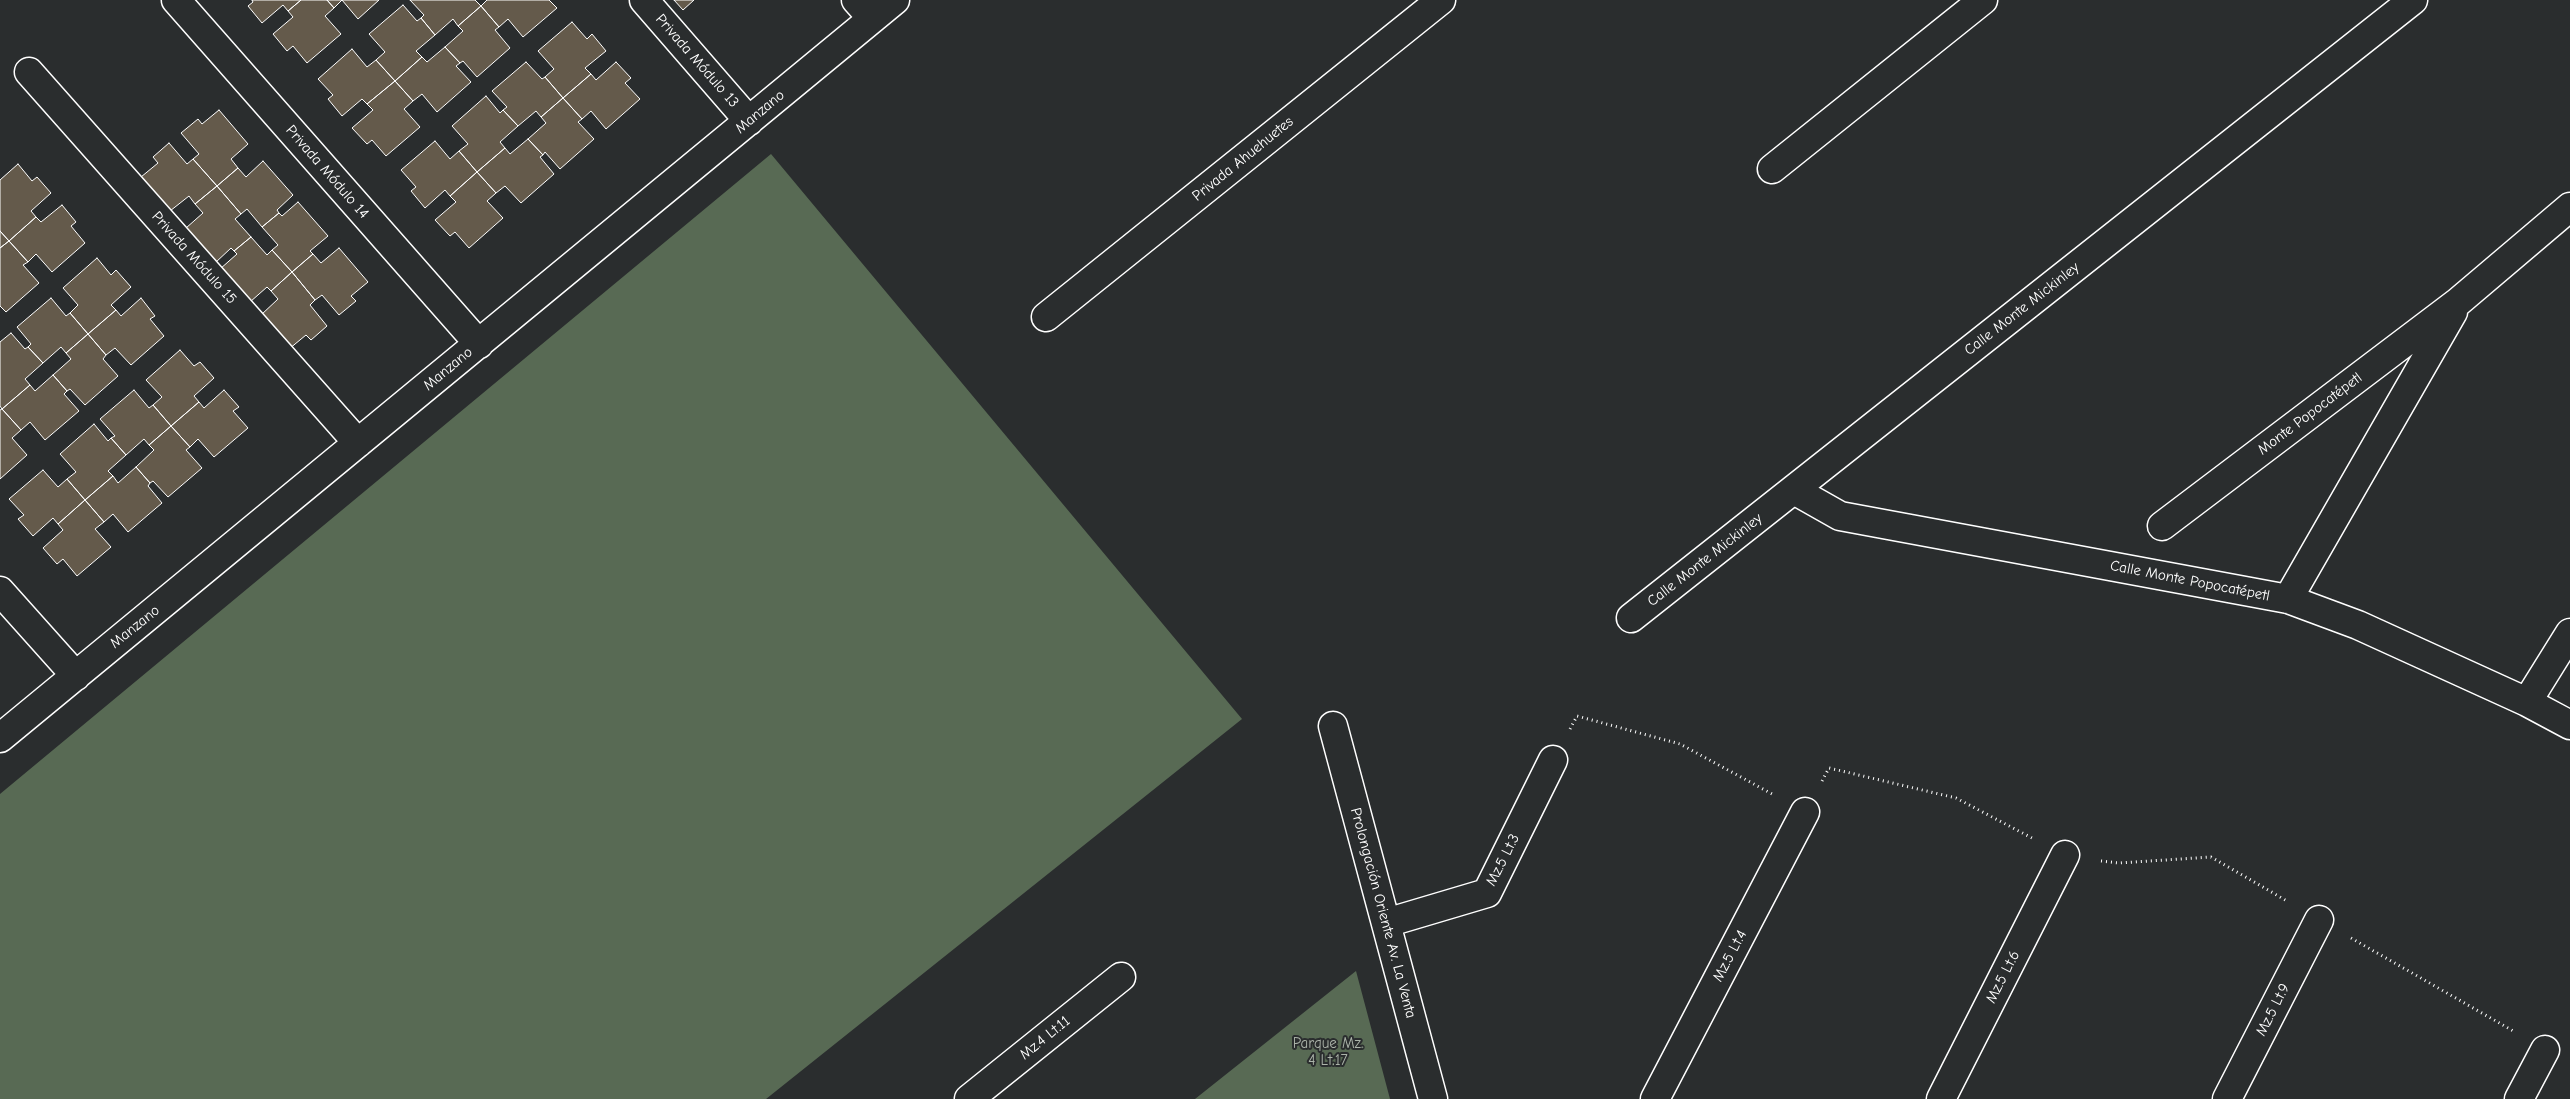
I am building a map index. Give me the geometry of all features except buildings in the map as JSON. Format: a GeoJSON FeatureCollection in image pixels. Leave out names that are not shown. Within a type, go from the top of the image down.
{"type":"FeatureCollection","features":[{"type":"Feature","properties":{"kind":"street","name":"Privada Módulo 14"},"geometry":{"type":"LineString","coordinates":[[176,0],[479,344]]}},
{"type":"Feature","properties":{"kind":"street","name":"Privada Módulo 13"},"geometry":{"type":"LineString","coordinates":[[644,0],[749,121]]}},
{"type":"Feature","properties":{"kind":"street","name":"Manzano"},"geometry":{"type":"LineString","coordinates":[[0,738],[749,121],[864,9],[895,0]]}},
{"type":"Feature","properties":{"kind":"street","name":"Privada Ahuehuetes"},"geometry":{"type":"LineString","coordinates":[[1046,317],[1441,0]]}},
{"type":"Feature","properties":{"kind":"street"},"geometry":{"type":"LineString","coordinates":[[1772,169],[1983,0]]}},
{"type":"Feature","properties":{"kind":"street","name":"Calle Monte Mickinley"},"geometry":{"type":"LineString","coordinates":[[1632,618],[2413,0]]}},
{"type":"Feature","properties":{"kind":"street","name":"Privada Módulo 15"},"geometry":{"type":"LineString","coordinates":[[29,72],[358,443]]}},
{"type":"Feature","properties":{"kind":"street","name":"Monte Popocatépetl"},"geometry":{"type":"LineString","coordinates":[[2162,526],[2458,302],[2570,207]]}},
{"type":"Feature","properties":{"kind":"street","name":"Monte Popocatépetl"},"geometry":{"type":"LineString","coordinates":[[2288,599],[2458,302]]}},
{"type":"Feature","properties":{"kind":"street","name":"Calle Monte Popocatépetl"},"geometry":{"type":"LineString","coordinates":[[1794,490],[1840,516],[2288,599],[2358,625],[2527,702],[2570,725]]}},
{"type":"Feature","properties":{"kind":"street"},"geometry":{"type":"LineString","coordinates":[[0,591],[76,676]]}},
{"type":"Feature","properties":{"kind":"street"},"geometry":{"type":"LineString","coordinates":[[2527,702],[2570,633]]}},
{"type":"Feature","properties":{"kind":"street","name":"Prolongación Oriente Av. La Venta"},"geometry":{"type":"LineString","coordinates":[[1333,726],[1433,1099]]}},
{"type":"Feature","properties":{"kind":"street","name":"Mz.5 Lt.3"},"geometry":{"type":"LineString","coordinates":[[1386,923],[1487,893],[1553,760]]}},
{"type":"Feature","properties":{"kind":"street","name":"Mz.5 Lt.4"},"geometry":{"type":"LineString","coordinates":[[1655,1099],[1805,812]]}},
{"type":"Feature","properties":{"kind":"street","name":"Mz.5 Lt.6"},"geometry":{"type":"LineString","coordinates":[[1941,1099],[2065,855]]}},
{"type":"Feature","properties":{"kind":"street","name":"Mz.5 Lt.9"},"geometry":{"type":"LineString","coordinates":[[2227,1099],[2319,920]]}},
{"type":"Feature","properties":{"kind":"street","name":"Mz.4 Lt.11"},"geometry":{"type":"LineString","coordinates":[[969,1099],[1121,977]]}},
{"type":"Feature","properties":{"kind":"street"},"geometry":{"type":"LineString","coordinates":[[2519,1099],[2545,1050]]}},
{"type":"Feature","properties":{"kind":"green space"},"geometry":{"type":"Polygon","coordinates":[[[771,154],[1242,719],[766,1099],[0,1099],[0,794],[771,154]]]}},
{"type":"Feature","properties":{"kind":"green space","name":"Parque Mz. 4 Lt.17"},"geometry":{"type":"Polygon","coordinates":[[[1356,971],[1390,1099],[1195,1099],[1356,971]]]}}]}
